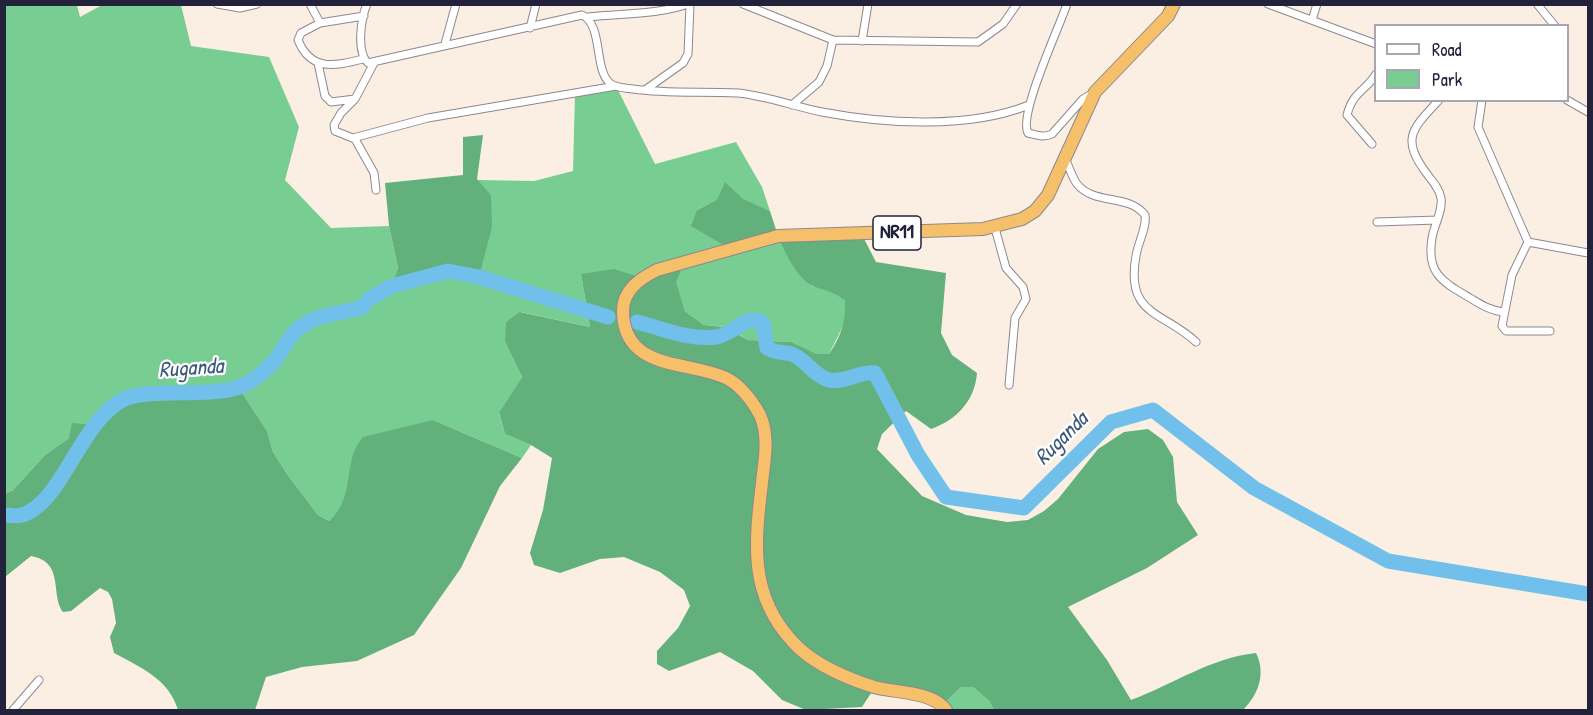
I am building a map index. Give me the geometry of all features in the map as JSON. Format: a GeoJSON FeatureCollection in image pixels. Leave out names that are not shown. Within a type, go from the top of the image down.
{"type":"FeatureCollection","features":[{"type":"Feature","properties":{"kind":"highway","name":"NR11"},"geometry":{"type":"LineString","coordinates":[[946,711],[942,706],[921,696],[875,687],[842,675],[812,658],[793,643],[781,628],[769,607],[758,576],[755,557],[766,450],[765,428],[757,410],[731,381],[716,373],[671,365],[639,349],[630,341],[624,327],[623,307],[628,292],[642,278],[657,270],[778,236],[995,228],[1022,219],[1035,211],[1048,195],[1095,92],[1150,37],[1168,16],[1174,4]]}},
{"type":"Feature","properties":{"kind":"street"},"geometry":{"type":"LineString","coordinates":[[217,4],[240,8],[257,4]]}},
{"type":"Feature","properties":{"kind":"street"},"geometry":{"type":"LineString","coordinates":[[310,4],[320,23]]}},
{"type":"Feature","properties":{"kind":"street"},"geometry":{"type":"LineString","coordinates":[[363,58],[364,16],[367,4]]}},
{"type":"Feature","properties":{"kind":"street"},"geometry":{"type":"LineString","coordinates":[[446,44],[456,4]]}},
{"type":"Feature","properties":{"kind":"street"},"geometry":{"type":"LineString","coordinates":[[530,28],[536,4]]}},
{"type":"Feature","properties":{"kind":"street"},"geometry":{"type":"LineString","coordinates":[[364,16],[320,23],[301,33],[298,40],[304,54],[325,65],[363,58],[374,63],[446,44],[530,28],[582,15],[588,18],[622,13],[665,12],[689,4],[688,54],[683,63],[645,90]]}},
{"type":"Feature","properties":{"kind":"street"},"geometry":{"type":"LineString","coordinates":[[743,4],[833,40],[978,42],[1003,24],[1017,4]]}},
{"type":"Feature","properties":{"kind":"street"},"geometry":{"type":"LineString","coordinates":[[862,41],[868,4]]}},
{"type":"Feature","properties":{"kind":"street"},"geometry":{"type":"LineString","coordinates":[[1067,4],[1029,105],[1024,122],[1025,128],[1028,133],[1046,137],[1058,128],[1083,99],[1095,92]]}},
{"type":"Feature","properties":{"kind":"street"},"geometry":{"type":"LineString","coordinates":[[1312,20],[1317,4]]}},
{"type":"Feature","properties":{"kind":"street"},"geometry":{"type":"LineString","coordinates":[[1538,4],[1553,24]]}},
{"type":"Feature","properties":{"kind":"street"},"geometry":{"type":"LineString","coordinates":[[1271,5],[1374,43]]}},
{"type":"Feature","properties":{"kind":"street"},"geometry":{"type":"LineString","coordinates":[[588,18],[606,78],[616,86]]}},
{"type":"Feature","properties":{"kind":"street"},"geometry":{"type":"LineString","coordinates":[[792,105],[819,82],[827,66],[833,40]]}},
{"type":"Feature","properties":{"kind":"street"},"geometry":{"type":"LineString","coordinates":[[318,63],[326,96],[331,102],[355,99]]}},
{"type":"Feature","properties":{"kind":"street"},"geometry":{"type":"LineString","coordinates":[[374,63],[355,99],[341,113],[334,125],[335,131],[353,138],[428,118],[616,86],[664,93],[735,93],[764,96],[792,105],[880,122],[993,118],[1029,105]]}},
{"type":"Feature","properties":{"kind":"street"},"geometry":{"type":"LineString","coordinates":[[1372,144],[1347,115],[1359,91],[1374,78]]}},
{"type":"Feature","properties":{"kind":"street"},"geometry":{"type":"LineString","coordinates":[[1569,101],[1588,112]]}},
{"type":"Feature","properties":{"kind":"street"},"geometry":{"type":"LineString","coordinates":[[1436,102],[1411,137],[1411,147],[1438,189],[1441,201],[1432,239],[1432,260],[1440,278],[1449,287],[1490,311],[1503,312]]}},
{"type":"Feature","properties":{"kind":"street"},"geometry":{"type":"LineString","coordinates":[[1482,102],[1478,127],[1528,242],[1512,275],[1502,326],[1506,331],[1551,331]]}},
{"type":"Feature","properties":{"kind":"street"},"geometry":{"type":"LineString","coordinates":[[353,138],[374,173],[376,190]]}},
{"type":"Feature","properties":{"kind":"street"},"geometry":{"type":"LineString","coordinates":[[1065,158],[1081,189],[1101,198],[1136,206],[1145,215],[1132,279],[1137,294],[1155,316],[1185,331],[1197,342]]}},
{"type":"Feature","properties":{"kind":"street"},"geometry":{"type":"LineString","coordinates":[[1377,222],[1437,220]]}},
{"type":"Feature","properties":{"kind":"street"},"geometry":{"type":"LineString","coordinates":[[995,228],[1006,268],[1023,287],[1026,299],[1015,318],[1010,385]]}},
{"type":"Feature","properties":{"kind":"street"},"geometry":{"type":"LineString","coordinates":[[1528,242],[1588,253]]}},
{"type":"Feature","properties":{"kind":"street"},"geometry":{"type":"LineString","coordinates":[[13,711],[39,680]]}},
{"type":"Feature","properties":{"kind":"green space"},"geometry":{"type":"Polygon","coordinates":[[[5,5],[77,5],[80,17],[102,5],[181,5],[191,46],[269,57],[299,127],[285,180],[331,228],[389,226],[398,268],[393,286],[448,271],[479,276],[491,195],[477,180],[534,181],[573,171],[575,94],[616,86],[655,164],[736,142],[762,187],[770,211],[750,203],[734,200],[717,202],[697,210],[778,236],[812,286],[835,292],[845,301],[846,320],[829,354],[816,355],[791,342],[748,340],[726,327],[704,325],[685,311],[675,282],[685,263],[642,278],[581,274],[590,327],[521,312],[505,342],[522,377],[499,414],[505,434],[531,445],[522,458],[433,420],[346,496],[340,510],[329,521],[318,515],[287,474],[273,452],[267,431],[239,388],[180,395],[144,393],[119,402],[95,425],[69,438],[45,455],[13,490],[5,494],[5,5]]]}},
{"type":"Feature","properties":{"kind":"green space"},"geometry":{"type":"Polygon","coordinates":[[[483,135],[477,179],[491,195],[492,227],[479,277],[448,271],[392,286],[398,268],[389,226],[385,183],[463,175],[463,137],[483,135]]]}},
{"type":"Feature","properties":{"kind":"green space"},"geometry":{"type":"Polygon","coordinates":[[[725,182],[743,199],[770,211],[778,236],[861,233],[876,262],[946,273],[941,333],[952,355],[977,373],[973,392],[963,408],[949,420],[931,429],[906,411],[882,434],[877,449],[922,496],[966,515],[1007,522],[1028,520],[1044,511],[1058,499],[1098,449],[1124,432],[1148,429],[1163,440],[1173,457],[1177,502],[1198,535],[1147,568],[1068,607],[1107,660],[1131,700],[1223,660],[1256,653],[1260,668],[1259,683],[1249,704],[1243,710],[994,710],[989,701],[973,687],[961,687],[942,706],[875,687],[862,707],[806,710],[782,700],[753,671],[720,652],[669,671],[657,664],[657,651],[678,628],[690,606],[684,590],[660,572],[624,557],[600,559],[560,573],[534,565],[530,553],[543,510],[552,458],[531,445],[505,434],[499,413],[522,377],[505,342],[506,322],[520,312],[590,327],[581,274],[614,269],[642,278],[685,262],[676,282],[685,311],[704,325],[725,327],[748,340],[791,342],[816,354],[829,354],[837,341],[844,322],[845,301],[815,287],[802,278],[792,265],[778,237],[732,250],[691,226],[697,210],[717,200],[725,182]]]}},
{"type":"Feature","properties":{"kind":"green space"},"geometry":{"type":"Polygon","coordinates":[[[239,388],[267,431],[273,452],[287,474],[318,515],[329,521],[343,501],[352,457],[363,437],[433,420],[522,458],[500,486],[461,568],[414,635],[357,661],[302,667],[266,677],[255,710],[178,710],[174,699],[161,682],[114,653],[110,637],[116,623],[112,599],[108,592],[100,588],[71,611],[63,612],[59,605],[53,572],[42,559],[31,556],[5,577],[5,494],[13,490],[45,455],[69,438],[72,423],[95,425],[119,402],[144,393],[180,395],[239,388]]]}},
{"type":"Feature","properties":{"kind":"green space"},"geometry":{"type":"Polygon","coordinates":[[[961,687],[973,687],[989,701],[994,710],[946,710],[942,706],[961,687]]]}},
{"type":"Feature","properties":{"kind":"waterway","name":"Ruganda"},"geometry":{"type":"LineString","coordinates":[[4,515],[24,514],[43,501],[64,474],[94,426],[119,402],[143,394],[222,391],[241,386],[268,368],[291,336],[305,324],[320,317],[361,308],[369,299],[392,286],[448,271],[479,277],[608,317]]}},
{"type":"Feature","properties":{"kind":"waterway","name":"Ruganda"},"geometry":{"type":"LineString","coordinates":[[637,322],[676,333],[706,338],[722,335],[746,322],[757,320],[763,323],[767,348],[794,355],[824,378],[847,379],[875,373],[918,455],[946,497],[1024,508],[1111,422],[1153,410],[1254,488],[1388,561],[1588,594]]}}]}
